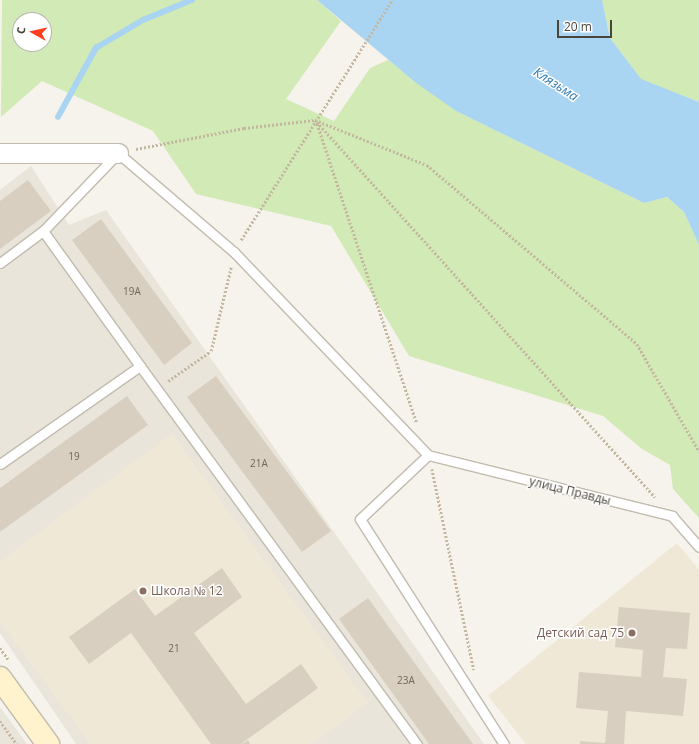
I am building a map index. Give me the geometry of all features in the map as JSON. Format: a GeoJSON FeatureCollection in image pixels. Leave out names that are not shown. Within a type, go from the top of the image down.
{"type":"FeatureCollection","features":[{"type":"Feature","properties":{"kind":"main road"},"geometry":{"type":"LineString","coordinates":[[1,680],[48,744]]}},
{"type":"Feature","properties":{"kind":"street"},"geometry":{"type":"LineString","coordinates":[[0,153],[118,153]]}},
{"type":"Feature","properties":{"kind":"lane"},"geometry":{"type":"LineString","coordinates":[[0,262],[43,231],[118,153],[234,252],[428,455],[360,519],[504,744]]}},
{"type":"Feature","properties":{"kind":"lane"},"geometry":{"type":"LineString","coordinates":[[43,231],[417,744]]}},
{"type":"Feature","properties":{"kind":"lane"},"geometry":{"type":"LineString","coordinates":[[0,464],[140,366]]}},
{"type":"Feature","properties":{"kind":"lane","name":"улица Правды"},"geometry":{"type":"LineString","coordinates":[[428,455],[672,516]]}},
{"type":"Feature","properties":{"kind":"lane"},"geometry":{"type":"LineString","coordinates":[[672,516],[699,547]]}},
{"type":"Feature","properties":{"kind":"path"},"geometry":{"type":"LineString","coordinates":[[316,120],[361,52],[392,0]]}},
{"type":"Feature","properties":{"kind":"path"},"geometry":{"type":"LineString","coordinates":[[316,120],[672,516]]}},
{"type":"Feature","properties":{"kind":"path"},"geometry":{"type":"LineString","coordinates":[[118,153],[244,128],[316,120],[427,164],[637,344],[699,451]]}},
{"type":"Feature","properties":{"kind":"path"},"geometry":{"type":"LineString","coordinates":[[0,721],[16,744]]}},
{"type":"Feature","properties":{"kind":"shaded area"},"geometry":{"type":"Polygon","coordinates":[[[31,166],[69,225],[106,210],[484,744],[76,744],[0,633],[0,190],[31,166]]]}},
{"type":"Feature","properties":{"kind":"shaded area","name":"Школа № 12"},"geometry":{"type":"Polygon","coordinates":[[[172,434],[368,703],[312,744],[90,744],[0,621],[0,561],[172,434]]]}},
{"type":"Feature","properties":{"kind":"shaded area","name":"Детский сад 75"},"geometry":{"type":"Polygon","coordinates":[[[677,543],[699,570],[699,744],[526,744],[488,696],[677,543]]]}},
{"type":"Feature","properties":{"kind":"shaded area"},"geometry":{"type":"Polygon","coordinates":[[[0,707],[27,744],[0,744],[0,707]]]}},
{"type":"Feature","properties":{"kind":"green space"},"geometry":{"type":"Polygon","coordinates":[[[2,0],[317,0],[341,21],[286,99],[334,121],[370,68],[388,60],[456,111],[644,203],[667,197],[684,212],[699,245],[699,518],[673,489],[670,465],[642,449],[603,416],[409,356],[331,226],[196,194],[153,131],[42,81],[1,117],[2,0]]]}},
{"type":"Feature","properties":{"kind":"green space"},"geometry":{"type":"Polygon","coordinates":[[[602,0],[699,0],[699,102],[641,80],[610,38],[602,0]]]}},
{"type":"Feature","properties":{"kind":"water","name":"Клязьма"},"geometry":{"type":"Polygon","coordinates":[[[317,0],[602,0],[610,38],[641,79],[699,102],[699,245],[684,212],[667,197],[644,203],[456,111],[415,82],[317,0]]]}},
{"type":"Feature","properties":{"kind":"building"},"geometry":{"type":"Polygon","coordinates":[[[28,180],[51,211],[0,249],[0,201],[28,180]]]}},
{"type":"Feature","properties":{"kind":"building"},"geometry":{"type":"Polygon","coordinates":[[[101,219],[192,343],[164,365],[72,240],[101,219]]]}},
{"type":"Feature","properties":{"kind":"building"},"geometry":{"type":"Polygon","coordinates":[[[216,376],[331,531],[302,552],[187,397],[216,376]]]}},
{"type":"Feature","properties":{"kind":"building"},"geometry":{"type":"Polygon","coordinates":[[[127,396],[148,425],[0,532],[0,488],[127,396]]]}},
{"type":"Feature","properties":{"kind":"building"},"geometry":{"type":"Polygon","coordinates":[[[222,568],[242,597],[194,633],[246,704],[301,664],[318,688],[241,744],[211,744],[131,633],[89,664],[69,637],[135,589],[155,616],[222,568]]]}},
{"type":"Feature","properties":{"kind":"building"},"geometry":{"type":"Polygon","coordinates":[[[368,598],[473,744],[429,744],[339,619],[368,598]]]}},
{"type":"Feature","properties":{"kind":"building"},"geometry":{"type":"Polygon","coordinates":[[[619,607],[690,613],[687,649],[666,648],[663,677],[687,679],[683,716],[626,711],[624,744],[580,744],[580,741],[605,743],[608,711],[576,708],[579,672],[641,677],[643,650],[615,647],[619,607]]]}},
{"type":"Feature","properties":{"kind":"building"},"geometry":{"type":"Polygon","coordinates":[[[248,740],[250,744],[242,744],[248,740]]]}},
{"type":"Feature","properties":{"kind":"waterway"},"geometry":{"type":"LineString","coordinates":[[58,117],[96,48],[143,20],[192,0]]}},
{"type":"Feature","properties":{"kind":"place","name":"Школа № 12"},"geometry":{"type":"Point","coordinates":[143,591]}},
{"type":"Feature","properties":{"kind":"place","name":"Детский сад 75"},"geometry":{"type":"Point","coordinates":[632,633]}}]}
